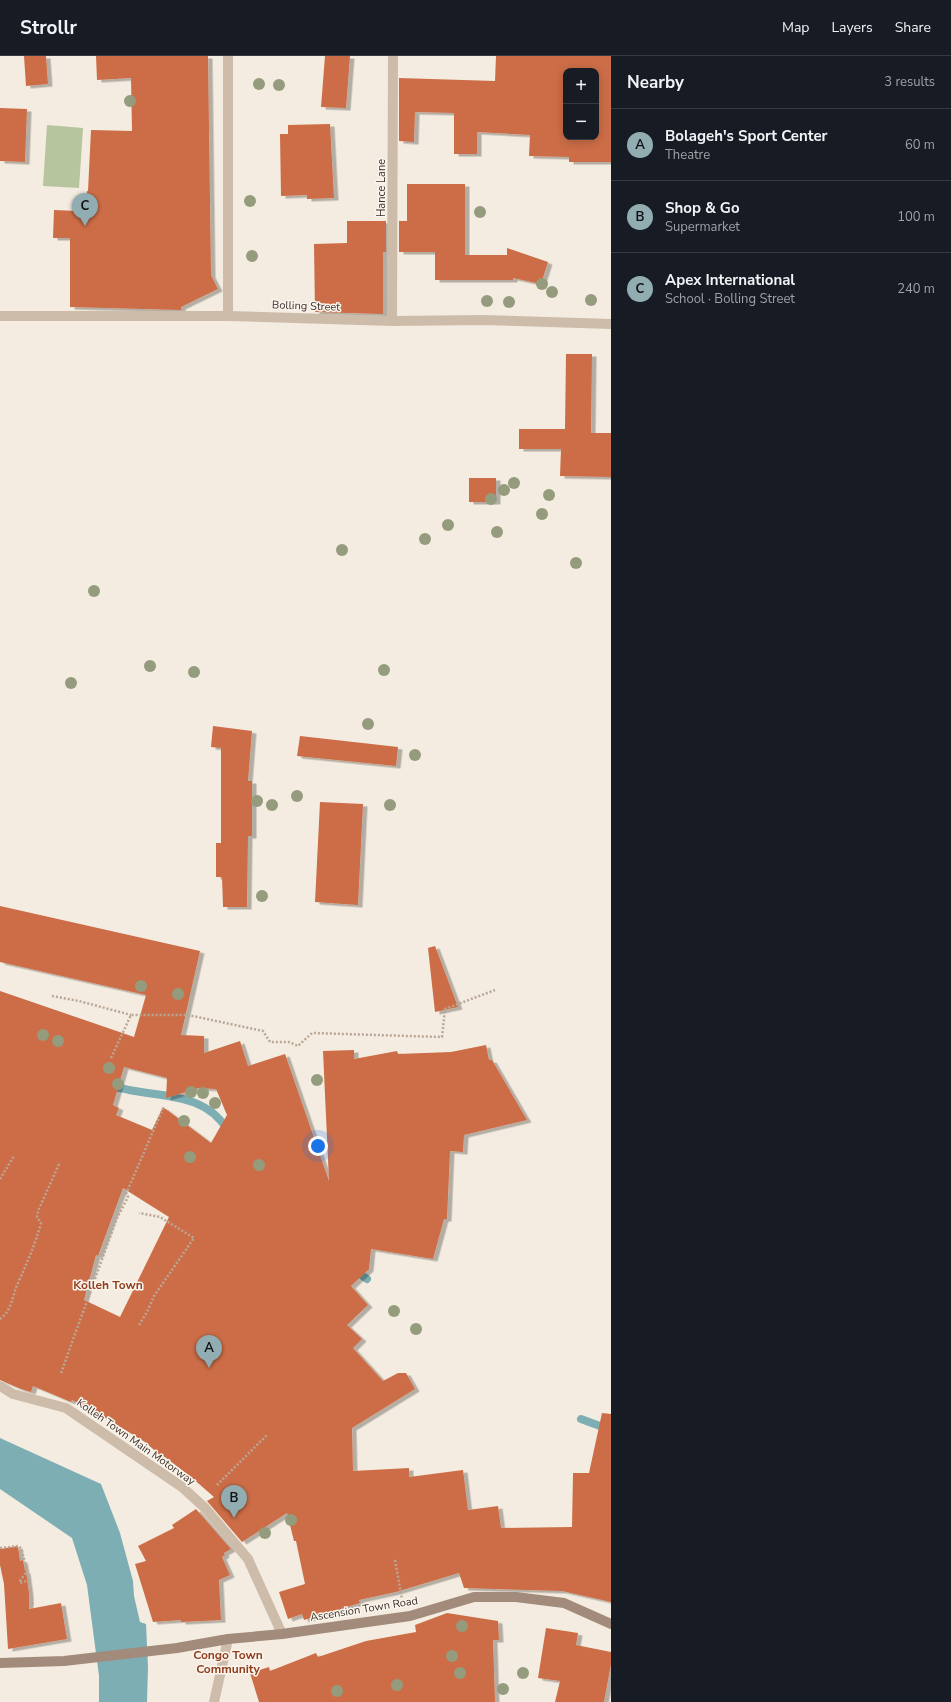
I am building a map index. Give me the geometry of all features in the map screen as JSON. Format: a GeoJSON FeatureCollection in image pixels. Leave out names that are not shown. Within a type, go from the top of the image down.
{"type":"FeatureCollection","features":[{"type":"Feature","properties":{"kind":"main road","name":"Ascension Town Road"},"geometry":{"type":"LineString","coordinates":[[0,1663],[64,1661],[177,1648],[228,1639],[282,1634],[410,1616],[474,1597],[516,1597],[564,1603],[611,1624]]}},
{"type":"Feature","properties":{"kind":"street"},"geometry":{"type":"LineString","coordinates":[[228,56],[228,316]]}},
{"type":"Feature","properties":{"kind":"street","name":"Hance Lane"},"geometry":{"type":"LineString","coordinates":[[392,321],[393,56]]}},
{"type":"Feature","properties":{"kind":"street","name":"Bolling Street"},"geometry":{"type":"LineString","coordinates":[[0,316],[228,316],[392,321],[482,320],[611,324]]}},
{"type":"Feature","properties":{"kind":"street","name":"Kolleh Town Main Motorway"},"geometry":{"type":"LineString","coordinates":[[0,1386],[13,1394],[66,1408],[182,1487],[205,1508],[248,1559],[282,1634]]}},
{"type":"Feature","properties":{"kind":"street"},"geometry":{"type":"LineString","coordinates":[[214,1702],[228,1639]]}},
{"type":"Feature","properties":{"kind":"path"},"geometry":{"type":"LineString","coordinates":[[52,996],[79,1001],[131,1015],[188,1014],[263,1031],[270,1042],[289,1042],[298,1046],[312,1033],[442,1037],[445,1009],[495,990]]}},
{"type":"Feature","properties":{"kind":"path"},"geometry":{"type":"LineString","coordinates":[[111,1058],[131,1015]]}},
{"type":"Feature","properties":{"kind":"path"},"geometry":{"type":"LineString","coordinates":[[62,1372],[117,1218],[128,1197],[126,1194],[164,1106]]}},
{"type":"Feature","properties":{"kind":"path"},"geometry":{"type":"LineString","coordinates":[[0,1179],[14,1156]]}},
{"type":"Feature","properties":{"kind":"path"},"geometry":{"type":"LineString","coordinates":[[0,1319],[7,1313],[19,1280],[33,1250],[41,1223],[37,1217],[38,1211],[60,1162]]}},
{"type":"Feature","properties":{"kind":"path"},"geometry":{"type":"LineString","coordinates":[[139,1213],[160,1217],[194,1238],[154,1296],[139,1325]]}},
{"type":"Feature","properties":{"kind":"path"},"geometry":{"type":"LineString","coordinates":[[217,1485],[267,1435]]}},
{"type":"Feature","properties":{"kind":"path"},"geometry":{"type":"LineString","coordinates":[[0,1548],[19,1546],[22,1551],[27,1571],[20,1583],[29,1580],[33,1606]]}},
{"type":"Feature","properties":{"kind":"path"},"geometry":{"type":"LineString","coordinates":[[395,1560],[402,1600],[410,1616]]}},
{"type":"Feature","properties":{"kind":"green space"},"geometry":{"type":"Polygon","coordinates":[[[47,125],[83,128],[79,188],[43,186],[47,125]]]}},
{"type":"Feature","properties":{"kind":"water"},"geometry":{"type":"Polygon","coordinates":[[[0,1438],[101,1484],[120,1533],[133,1581],[134,1596],[140,1622],[146,1624],[148,1667],[147,1702],[99,1702],[99,1676],[87,1585],[72,1538],[0,1489],[0,1438]]]}},
{"type":"Feature","properties":{"kind":"building"},"geometry":{"type":"Polygon","coordinates":[[[24,56],[46,56],[48,84],[26,86],[24,56]]]}},
{"type":"Feature","properties":{"kind":"building"},"geometry":{"type":"Polygon","coordinates":[[[96,56],[208,56],[211,275],[218,289],[181,307],[181,310],[70,307],[70,238],[53,238],[54,210],[77,211],[77,199],[86,199],[88,191],[91,130],[132,131],[131,78],[97,80],[96,56]]]}},
{"type":"Feature","properties":{"kind":"building"},"geometry":{"type":"Polygon","coordinates":[[[325,56],[350,56],[346,108],[321,107],[325,56]]]}},
{"type":"Feature","properties":{"kind":"building"},"geometry":{"type":"Polygon","coordinates":[[[496,56],[611,56],[611,162],[569,162],[569,157],[529,156],[530,135],[477,132],[477,154],[454,154],[454,113],[415,112],[414,142],[399,141],[399,78],[495,81],[496,56]]]}},
{"type":"Feature","properties":{"kind":"building"},"geometry":{"type":"Polygon","coordinates":[[[0,108],[27,109],[25,162],[0,161],[0,108]]]}},
{"type":"Feature","properties":{"kind":"building"},"geometry":{"type":"Polygon","coordinates":[[[330,124],[334,198],[307,199],[307,195],[281,196],[280,134],[288,134],[288,125],[330,124]]]}},
{"type":"Feature","properties":{"kind":"building"},"geometry":{"type":"Polygon","coordinates":[[[407,184],[465,184],[465,255],[507,255],[507,248],[548,262],[541,284],[513,278],[513,280],[435,280],[435,252],[399,252],[399,221],[407,221],[407,184]]]}},
{"type":"Feature","properties":{"kind":"building"},"geometry":{"type":"Polygon","coordinates":[[[347,221],[386,221],[386,252],[383,252],[383,314],[315,312],[314,244],[347,243],[347,221]]]}},
{"type":"Feature","properties":{"kind":"building"},"geometry":{"type":"Polygon","coordinates":[[[566,354],[592,354],[591,433],[611,433],[611,477],[560,476],[561,449],[519,449],[519,429],[565,429],[566,354]]]}},
{"type":"Feature","properties":{"kind":"building"},"geometry":{"type":"Polygon","coordinates":[[[469,478],[496,478],[496,502],[469,502],[469,478]]]}},
{"type":"Feature","properties":{"kind":"building"},"geometry":{"type":"Polygon","coordinates":[[[213,726],[252,731],[248,781],[252,781],[252,836],[248,836],[247,907],[223,907],[222,877],[216,877],[216,843],[221,843],[221,748],[211,747],[213,726]]]}},
{"type":"Feature","properties":{"kind":"building"},"geometry":{"type":"Polygon","coordinates":[[[300,736],[398,747],[396,766],[297,756],[300,736]]]}},
{"type":"Feature","properties":{"kind":"building"},"geometry":{"type":"Polygon","coordinates":[[[320,802],[363,804],[358,905],[315,902],[320,802]]]}},
{"type":"Feature","properties":{"kind":"building"},"geometry":{"type":"Polygon","coordinates":[[[0,906],[200,951],[181,1035],[204,1036],[204,1053],[240,1041],[248,1066],[285,1054],[329,1181],[323,1051],[354,1050],[354,1059],[397,1051],[398,1054],[451,1052],[486,1045],[489,1060],[492,1060],[527,1120],[464,1135],[463,1152],[450,1151],[447,1219],[444,1219],[433,1259],[371,1249],[369,1269],[351,1286],[368,1305],[347,1325],[362,1339],[353,1348],[383,1381],[398,1373],[406,1373],[415,1389],[352,1428],[353,1471],[409,1468],[409,1477],[463,1470],[468,1510],[498,1506],[501,1528],[572,1527],[573,1473],[589,1473],[602,1413],[611,1414],[611,1602],[562,1591],[464,1588],[459,1573],[396,1592],[359,1600],[360,1603],[304,1620],[302,1614],[288,1619],[279,1592],[305,1584],[296,1541],[294,1541],[287,1513],[242,1542],[207,1501],[214,1497],[191,1477],[161,1454],[160,1455],[145,1442],[91,1409],[72,1400],[71,1402],[33,1386],[31,1392],[0,1380],[0,991],[134,1037],[146,995],[0,962],[0,906]],[[124,1067],[113,1105],[119,1108],[116,1115],[152,1130],[163,1107],[211,1143],[227,1115],[216,1089],[199,1088],[166,1098],[167,1078],[124,1067]],[[123,1188],[98,1256],[96,1255],[84,1300],[120,1317],[169,1217],[123,1188]]]}},
{"type":"Feature","properties":{"kind":"building"},"geometry":{"type":"Polygon","coordinates":[[[435,946],[458,1007],[435,1012],[428,948],[435,946]]]}},
{"type":"Feature","properties":{"kind":"building"},"geometry":{"type":"Polygon","coordinates":[[[196,1509],[231,1549],[224,1553],[225,1555],[222,1557],[230,1575],[219,1580],[221,1620],[153,1622],[135,1564],[146,1561],[138,1546],[174,1528],[172,1525],[196,1509]]]}},
{"type":"Feature","properties":{"kind":"building"},"geometry":{"type":"Polygon","coordinates":[[[18,1546],[20,1561],[23,1560],[26,1571],[29,1593],[29,1609],[61,1603],[67,1639],[8,1649],[4,1584],[0,1565],[0,1549],[18,1546]]]}},
{"type":"Feature","properties":{"kind":"building"},"geometry":{"type":"Polygon","coordinates":[[[447,1613],[498,1621],[499,1640],[493,1640],[495,1702],[259,1702],[250,1673],[269,1667],[270,1671],[316,1653],[318,1657],[366,1641],[416,1632],[415,1625],[447,1613]]]}},
{"type":"Feature","properties":{"kind":"building"},"geometry":{"type":"Polygon","coordinates":[[[546,1628],[578,1633],[576,1645],[611,1652],[611,1664],[604,1702],[555,1702],[560,1681],[538,1678],[546,1628]]]}},
{"type":"Feature","properties":{"kind":"waterway"},"geometry":{"type":"LineString","coordinates":[[108,1085],[184,1099],[209,1110],[219,1119],[228,1131]]}},
{"type":"Feature","properties":{"kind":"waterway"},"geometry":{"type":"LineString","coordinates":[[353,1269],[367,1279]]}},
{"type":"Feature","properties":{"kind":"waterway"},"geometry":{"type":"LineString","coordinates":[[581,1419],[611,1430]]}},
{"type":"Feature","properties":{"kind":"place","name":"Apex International"},"geometry":{"type":"Point","coordinates":[85,226]}},
{"type":"Feature","properties":{"kind":"place","name":"Bolageh's Sport Center"},"geometry":{"type":"Point","coordinates":[209,1368]}},
{"type":"Feature","properties":{"kind":"place","name":"Shop & Go"},"geometry":{"type":"Point","coordinates":[234,1518]}},
{"type":"Feature","properties":{"kind":"district","name":"Kolleh Town"},"geometry":{"type":"Point","coordinates":[108,1285]}},
{"type":"Feature","properties":{"kind":"district","name":"Congo Town Community"},"geometry":{"type":"Point","coordinates":[228,1662]}}]}
